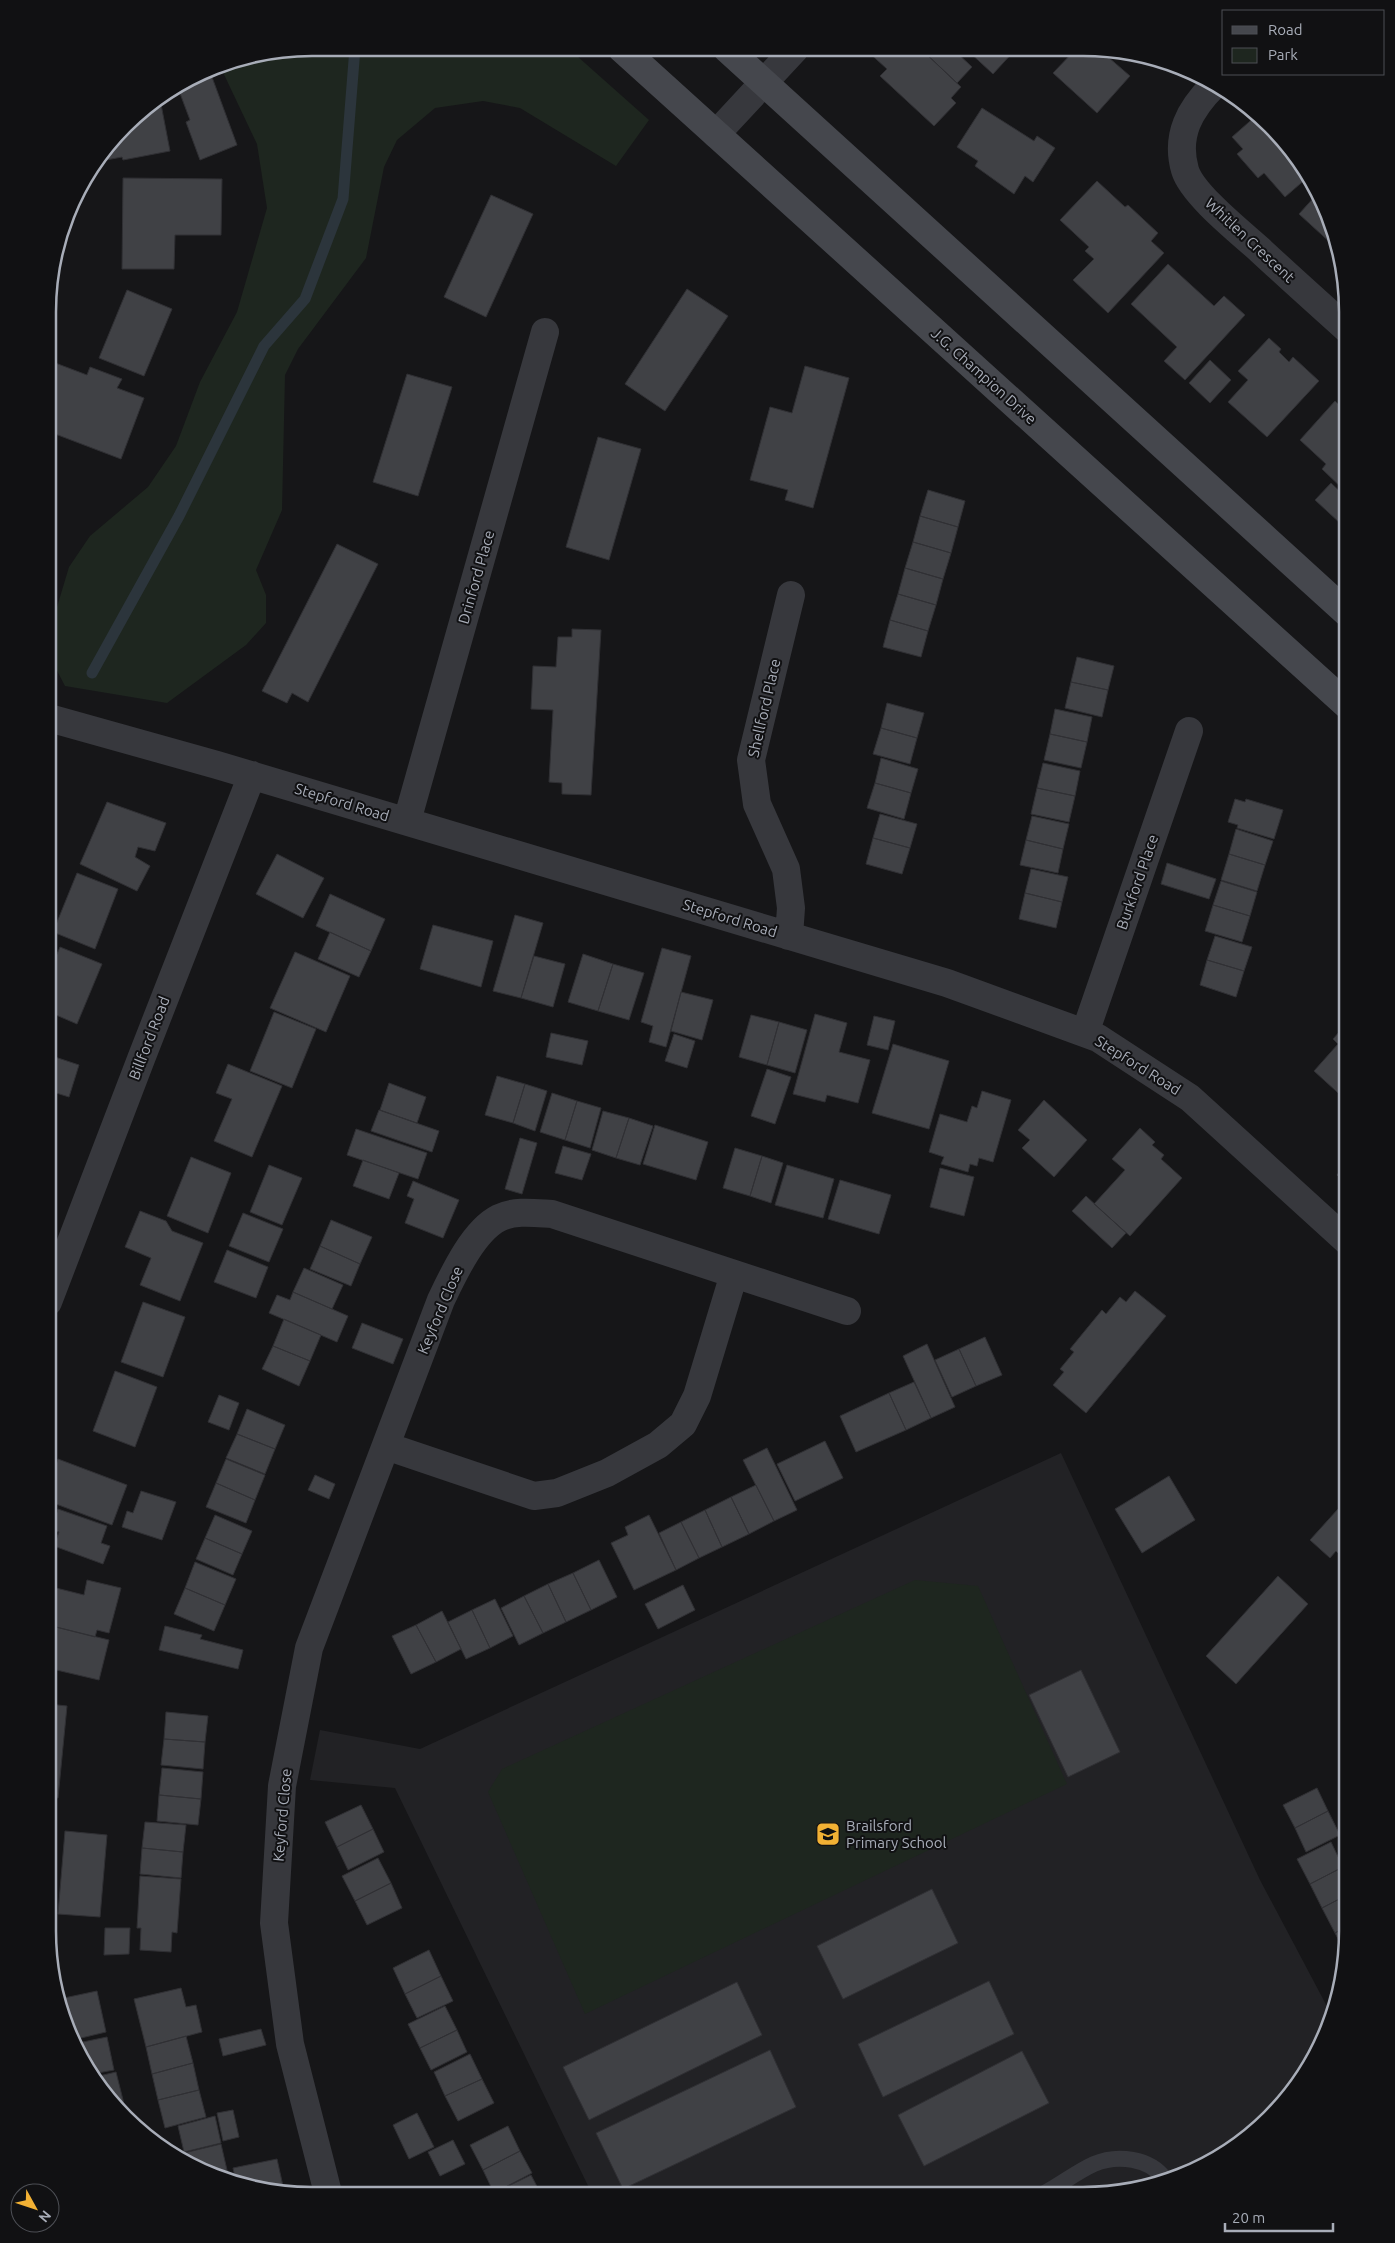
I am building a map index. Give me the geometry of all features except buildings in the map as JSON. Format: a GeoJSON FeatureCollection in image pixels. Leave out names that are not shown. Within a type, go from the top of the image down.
{"type":"FeatureCollection","features":[{"type":"Feature","properties":{"kind":"main road","name":"J.G. Champion Drive"},"geometry":{"type":"LineString","coordinates":[[629,56],[1339,698]]}},
{"type":"Feature","properties":{"kind":"main road"},"geometry":{"type":"LineString","coordinates":[[735,56],[1339,606]]}},
{"type":"Feature","properties":{"kind":"street"},"geometry":{"type":"LineString","coordinates":[[716,134],[788,56]]}},
{"type":"Feature","properties":{"kind":"street","name":"Whitlen Crescent"},"geometry":{"type":"LineString","coordinates":[[1209,91],[1192,110],[1185,124],[1182,140],[1185,172],[1216,211],[1339,321]]}},
{"type":"Feature","properties":{"kind":"street","name":"Drinford Place"},"geometry":{"type":"LineString","coordinates":[[407,821],[545,332]]}},
{"type":"Feature","properties":{"kind":"street","name":"Shellford Place"},"geometry":{"type":"LineString","coordinates":[[789,936],[791,908],[786,869],[757,804],[751,760],[791,595]]}},
{"type":"Feature","properties":{"kind":"street","name":"Stepford Road"},"geometry":{"type":"LineString","coordinates":[[56,720],[252,775],[947,983],[1098,1038],[1190,1098],[1339,1234]]}},
{"type":"Feature","properties":{"kind":"street","name":"Burkford Place"},"geometry":{"type":"LineString","coordinates":[[1085,1033],[1189,730]]}},
{"type":"Feature","properties":{"kind":"street","name":"Billford Road"},"geometry":{"type":"LineString","coordinates":[[56,1281],[252,775]]}},
{"type":"Feature","properties":{"kind":"street","name":"Keyford Close"},"geometry":{"type":"LineString","coordinates":[[326,2187],[290,2044],[274,1923],[282,1786],[309,1648],[445,1292],[460,1261],[479,1235],[498,1218],[520,1213],[552,1214],[848,1312]]}},
{"type":"Feature","properties":{"kind":"street"},"geometry":{"type":"LineString","coordinates":[[386,1446],[534,1496],[557,1493],[607,1473],[658,1445],[682,1424],[697,1396],[734,1274]]}},
{"type":"Feature","properties":{"kind":"lane"},"geometry":{"type":"LineString","coordinates":[[1055,2187],[1094,2164],[1112,2159],[1133,2160],[1148,2164],[1160,2175]]}},
{"type":"Feature","properties":{"kind":"shaded area","name":"Brailsford Primary School"},"geometry":{"type":"Polygon","coordinates":[[[1061,1453],[1260,1880],[1327,2007],[1312,2044],[1296,2073],[1264,2112],[1225,2144],[1196,2160],[1149,2178],[1116,2185],[1082,2187],[589,2187],[395,1788],[310,1780],[320,1730],[420,1749],[1061,1453]]]}},
{"type":"Feature","properties":{"kind":"green space"},"geometry":{"type":"Polygon","coordinates":[[[313,56],[577,56],[649,120],[616,166],[520,108],[483,101],[435,108],[397,140],[384,167],[366,258],[298,349],[285,375],[282,510],[256,570],[266,595],[266,623],[246,645],[167,703],[65,686],[56,669],[56,610],[69,567],[90,536],[148,487],[176,446],[200,382],[237,312],[267,208],[257,144],[223,73],[246,65],[279,58],[313,56]]]}},
{"type":"Feature","properties":{"kind":"green space"},"geometry":{"type":"Polygon","coordinates":[[[915,1580],[978,1586],[1067,1784],[585,2014],[488,1792],[502,1769],[915,1580]]]}},
{"type":"Feature","properties":{"kind":"waterway"},"geometry":{"type":"LineString","coordinates":[[92,673],[179,516],[264,346],[305,299],[343,199],[354,56]]}},
{"type":"Feature","properties":{"kind":"place","name":"Brailsford Primary School"},"geometry":{"type":"Point","coordinates":[828,1834]}}]}
